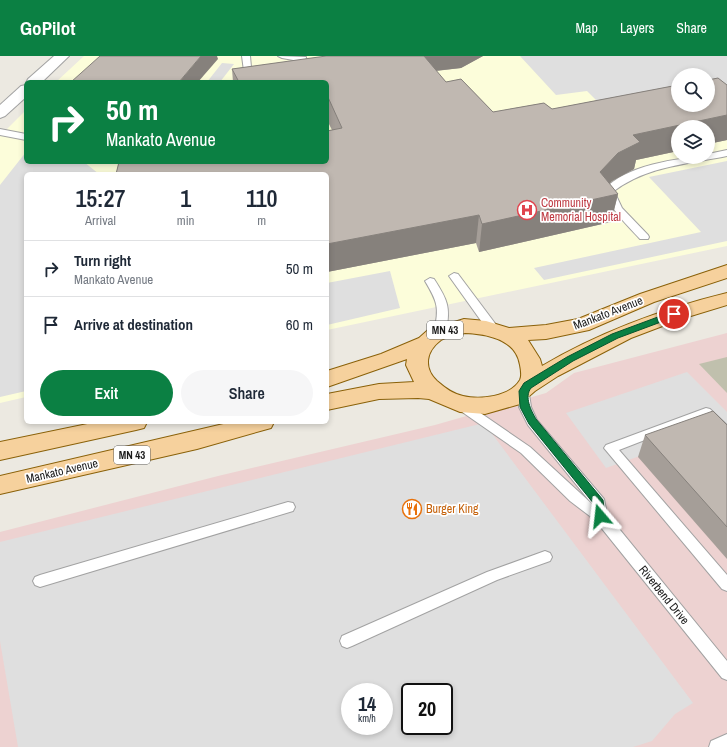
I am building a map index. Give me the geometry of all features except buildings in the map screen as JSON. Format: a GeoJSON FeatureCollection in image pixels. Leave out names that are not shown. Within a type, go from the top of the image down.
{"type":"FeatureCollection","features":[{"type":"Feature","properties":{"kind":"main road","name":"Mankato Avenue"},"geometry":{"type":"LineString","coordinates":[[329,378],[388,359],[423,344],[440,331],[464,326],[501,332],[546,332],[582,325],[654,296],[727,271]]}},
{"type":"Feature","properties":{"kind":"main road","name":"Mankato Avenue"},"geometry":{"type":"LineString","coordinates":[[423,344],[417,356],[417,369],[422,381],[431,391],[458,404],[482,406],[493,405],[504,402],[570,359],[615,336],[662,318],[727,299]]}},
{"type":"Feature","properties":{"kind":"main road"},"geometry":{"type":"LineString","coordinates":[[501,332],[522,345],[531,360],[532,373],[526,388]]}},
{"type":"Feature","properties":{"kind":"main road","name":"Mankato Avenue"},"geometry":{"type":"LineString","coordinates":[[329,401],[351,395],[392,389],[431,391]]}},
{"type":"Feature","properties":{"kind":"main road"},"geometry":{"type":"LineString","coordinates":[[0,451],[127,424]]}},
{"type":"Feature","properties":{"kind":"main road","name":"Mankato Avenue"},"geometry":{"type":"LineString","coordinates":[[0,485],[197,440],[256,424]]}},
{"type":"Feature","properties":{"kind":"street"},"geometry":{"type":"LineString","coordinates":[[35,80],[62,56]]}},
{"type":"Feature","properties":{"kind":"street"},"geometry":{"type":"LineString","coordinates":[[0,113],[24,91]]}},
{"type":"Feature","properties":{"kind":"lane"},"geometry":{"type":"LineString","coordinates":[[241,78],[247,69],[246,56]]}},
{"type":"Feature","properties":{"kind":"lane"},"geometry":{"type":"LineString","coordinates":[[282,56],[303,59],[300,72],[292,72]]}},
{"type":"Feature","properties":{"kind":"lane"},"geometry":{"type":"LineString","coordinates":[[247,69],[269,70]]}},
{"type":"Feature","properties":{"kind":"lane"},"geometry":{"type":"LineString","coordinates":[[0,132],[24,137]]}},
{"type":"Feature","properties":{"kind":"lane"},"geometry":{"type":"LineString","coordinates":[[715,155],[727,153]]}},
{"type":"Feature","properties":{"kind":"lane"},"geometry":{"type":"LineString","coordinates":[[644,236],[620,211],[611,199],[609,190],[620,180],[671,164]]}},
{"type":"Feature","properties":{"kind":"lane"},"geometry":{"type":"LineString","coordinates":[[454,276],[474,306],[501,332]]}},
{"type":"Feature","properties":{"kind":"lane"},"geometry":{"type":"LineString","coordinates":[[430,281],[443,303],[445,313],[440,331]]}},
{"type":"Feature","properties":{"kind":"lane","name":"Riverbend Drive"},"geometry":{"type":"LineString","coordinates":[[526,388],[525,407],[532,422],[599,503],[600,516]]}},
{"type":"Feature","properties":{"kind":"lane","name":"Riverbend Drive"},"geometry":{"type":"LineString","coordinates":[[458,404],[501,431],[534,457],[587,509],[600,516],[727,673]]}},
{"type":"Feature","properties":{"kind":"lane"},"geometry":{"type":"LineString","coordinates":[[727,433],[706,412],[610,448],[727,585]]}},
{"type":"Feature","properties":{"kind":"lane"},"geometry":{"type":"LineString","coordinates":[[40,581],[288,507]]}},
{"type":"Feature","properties":{"kind":"lane"},"geometry":{"type":"LineString","coordinates":[[347,641],[492,576],[545,557]]}},
{"type":"Feature","properties":{"kind":"shaded area","name":"Community Memorial Hospital"},"geometry":{"type":"Polygon","coordinates":[[[84,56],[727,56],[727,246],[329,330],[329,172],[24,172],[24,397],[0,403],[0,136],[24,112],[24,164],[329,164],[329,80],[58,80],[84,56]]]}},
{"type":"Feature","properties":{"kind":"shaded area"},"geometry":{"type":"Polygon","coordinates":[[[520,56],[727,56],[727,107],[715,102],[715,68],[671,68],[671,105],[613,117],[587,91],[556,95],[520,56]]]}},
{"type":"Feature","properties":{"kind":"shaded area"},"geometry":{"type":"Polygon","coordinates":[[[222,63],[234,64],[222,80],[209,80],[222,63]]]}},
{"type":"Feature","properties":{"kind":"shaded area"},"geometry":{"type":"Polygon","coordinates":[[[24,155],[24,164],[86,164],[96,172],[24,172],[24,391],[0,397],[0,185],[24,155]]]}},
{"type":"Feature","properties":{"kind":"shaded area"},"geometry":{"type":"Polygon","coordinates":[[[727,161],[727,241],[544,280],[534,268],[701,232],[649,177],[727,161]]]}},
{"type":"Feature","properties":{"kind":"shaded area"},"geometry":{"type":"Polygon","coordinates":[[[390,271],[400,308],[329,325],[329,283],[390,271]]]}},
{"type":"Feature","properties":{"kind":"shaded area"},"geometry":{"type":"Polygon","coordinates":[[[727,333],[727,747],[0,747],[0,532],[218,476],[435,425],[546,393],[574,373],[727,333]]]}},
{"type":"Feature","properties":{"kind":"shaded area"},"geometry":{"type":"Polygon","coordinates":[[[727,357],[727,393],[699,364],[727,357]]]}},
{"type":"Feature","properties":{"kind":"shaded area"},"geometry":{"type":"Polygon","coordinates":[[[687,372],[727,412],[727,425],[606,468],[566,413],[687,372]]]}},
{"type":"Feature","properties":{"kind":"shaded area"},"geometry":{"type":"Polygon","coordinates":[[[484,423],[693,703],[675,714],[652,741],[633,747],[18,747],[0,641],[0,542],[484,423]]]}},
{"type":"Feature","properties":{"kind":"place","name":"Community Memorial Hospital"},"geometry":{"type":"Point","coordinates":[527,210]}},
{"type":"Feature","properties":{"kind":"place","name":"Burger King"},"geometry":{"type":"Point","coordinates":[412,509]}},
{"type":"Feature","properties":{"kind":"route"},"geometry":{"type":"LineString","coordinates":[[600,516],[599,503],[532,422],[525,407],[524,391],[528,385],[570,359],[615,336],[674,314]]}}]}
